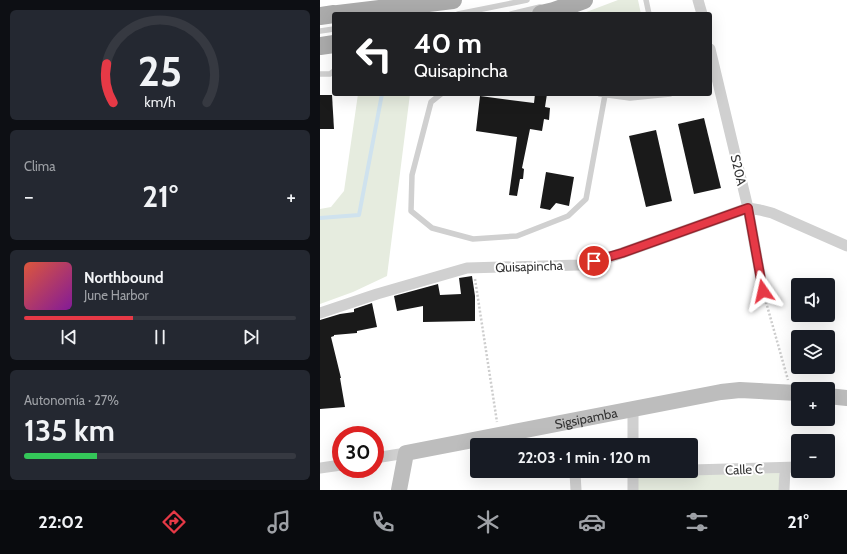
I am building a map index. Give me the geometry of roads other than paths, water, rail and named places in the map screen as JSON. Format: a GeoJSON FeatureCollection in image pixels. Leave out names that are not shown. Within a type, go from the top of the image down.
{"type":"FeatureCollection","features":[{"type":"Feature","properties":{"kind":"main road"},"geometry":{"type":"LineString","coordinates":[[354,12],[453,0]]}},
{"type":"Feature","properties":{"kind":"main road"},"geometry":{"type":"LineString","coordinates":[[543,10],[554,11],[584,0]]}},
{"type":"Feature","properties":{"kind":"main road"},"geometry":{"type":"LineString","coordinates":[[320,16],[332,14]]}},
{"type":"Feature","properties":{"kind":"main road"},"geometry":{"type":"LineString","coordinates":[[320,46],[332,44]]}},
{"type":"Feature","properties":{"kind":"street"},"geometry":{"type":"LineString","coordinates":[[698,0],[701,12]]}},
{"type":"Feature","properties":{"kind":"street","name":"S20A"},"geometry":{"type":"LineString","coordinates":[[712,57],[748,208],[763,291]]}},
{"type":"Feature","properties":{"kind":"street"},"geometry":{"type":"LineString","coordinates":[[748,208],[772,213],[847,246]]}},
{"type":"Feature","properties":{"kind":"street","name":"Quisapincha"},"geometry":{"type":"LineString","coordinates":[[320,313],[377,294],[467,268],[579,265],[608,258],[748,208]]}},
{"type":"Feature","properties":{"kind":"street","name":"Sigsipamba"},"geometry":{"type":"LineString","coordinates":[[384,456],[721,392],[746,390],[791,392]]}},
{"type":"Feature","properties":{"kind":"street"},"geometry":{"type":"LineString","coordinates":[[835,397],[847,398]]}},
{"type":"Feature","properties":{"kind":"street"},"geometry":{"type":"LineString","coordinates":[[633,408],[633,438]]}},
{"type":"Feature","properties":{"kind":"street"},"geometry":{"type":"LineString","coordinates":[[399,490],[406,452]]}},
{"type":"Feature","properties":{"kind":"street"},"geometry":{"type":"LineString","coordinates":[[320,468],[332,466]]}},
{"type":"Feature","properties":{"kind":"street"},"geometry":{"type":"LineString","coordinates":[[784,490],[785,468]]}},
{"type":"Feature","properties":{"kind":"street","name":"Calle C"},"geometry":{"type":"LineString","coordinates":[[698,470],[791,468]]}},
{"type":"Feature","properties":{"kind":"street"},"geometry":{"type":"LineString","coordinates":[[575,478],[576,490]]}},
{"type":"Feature","properties":{"kind":"street"},"geometry":{"type":"LineString","coordinates":[[633,478],[633,490]]}},
{"type":"Feature","properties":{"kind":"lane"},"geometry":{"type":"LineString","coordinates":[[468,12],[527,0]]}},
{"type":"Feature","properties":{"kind":"lane"},"geometry":{"type":"LineString","coordinates":[[646,0],[649,12]]}},
{"type":"Feature","properties":{"kind":"lane"},"geometry":{"type":"LineString","coordinates":[[527,12],[543,10]]}},
{"type":"Feature","properties":{"kind":"lane"},"geometry":{"type":"LineString","coordinates":[[320,31],[332,29]]}},
{"type":"Feature","properties":{"kind":"lane"},"geometry":{"type":"LineString","coordinates":[[320,40],[332,38]]}},
{"type":"Feature","properties":{"kind":"lane"},"geometry":{"type":"LineString","coordinates":[[320,74],[330,74],[332,72]]}},
{"type":"Feature","properties":{"kind":"lane"},"geometry":{"type":"LineString","coordinates":[[438,96],[431,102],[412,175],[410,211],[432,228],[473,239],[517,236],[568,216],[586,199],[602,96]]}},
{"type":"Feature","properties":{"kind":"lane"},"geometry":{"type":"LineString","coordinates":[[616,96],[630,98],[650,96]]}},
{"type":"Feature","properties":{"kind":"waterway"},"geometry":{"type":"LineString","coordinates":[[320,218],[359,215],[382,96]]}}]}
